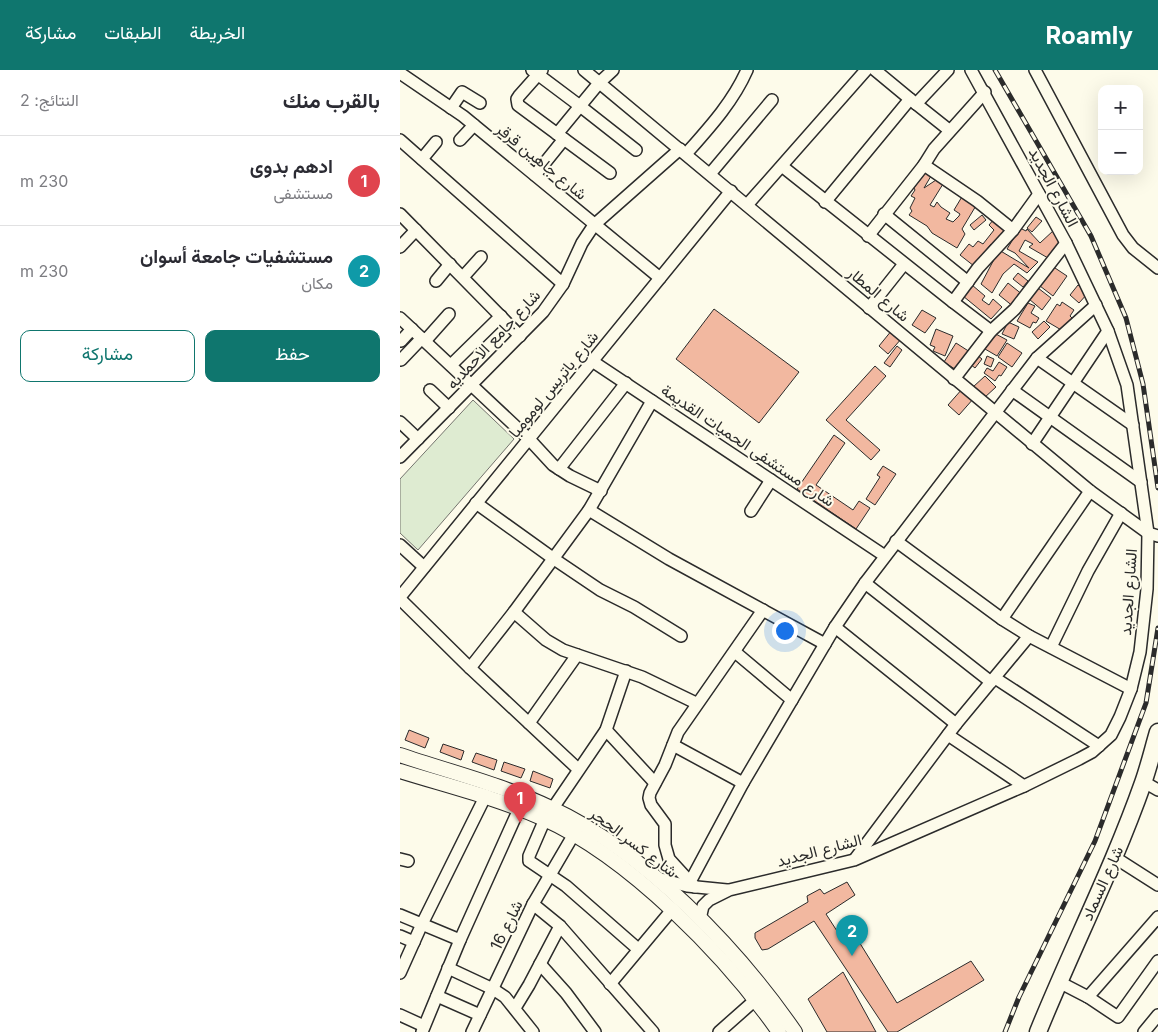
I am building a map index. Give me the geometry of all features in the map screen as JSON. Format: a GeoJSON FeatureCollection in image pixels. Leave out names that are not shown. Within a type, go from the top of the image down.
{"type":"FeatureCollection","features":[{"type":"Feature","properties":{"kind":"highway","name":"شارع السماد"},"geometry":{"type":"LineString","coordinates":[[1038,1032],[1114,857],[1144,782],[1158,732]]}},
{"type":"Feature","properties":{"kind":"main road","name":"شارع كسر الحجر"},"geometry":{"type":"LineString","coordinates":[[400,756],[511,791],[549,814],[574,834],[600,851],[671,910],[728,969],[778,1032]]}},
{"type":"Feature","properties":{"kind":"main road","name":"شارع كسر الحجر"},"geometry":{"type":"LineString","coordinates":[[400,771],[519,808],[549,814],[582,824],[609,841],[656,878],[723,940],[795,1032]]}},
{"type":"Feature","properties":{"kind":"street","name":"شارع المطار"},"geometry":{"type":"LineString","coordinates":[[584,70],[731,191],[994,413],[1090,491],[1153,535]]}},
{"type":"Feature","properties":{"kind":"street"},"geometry":{"type":"LineString","coordinates":[[535,175],[580,106],[614,70]]}},
{"type":"Feature","properties":{"kind":"street","name":"شارع جامع الاحمديه"},"geometry":{"type":"LineString","coordinates":[[400,457],[543,312],[562,284],[582,243],[594,225],[683,152],[722,113],[741,85],[747,70]]}},
{"type":"Feature","properties":{"kind":"street"},"geometry":{"type":"LineString","coordinates":[[747,205],[783,167],[866,70]]}},
{"type":"Feature","properties":{"kind":"street"},"geometry":{"type":"LineString","coordinates":[[875,70],[949,130]]}},
{"type":"Feature","properties":{"kind":"street"},"geometry":{"type":"LineString","coordinates":[[825,202],[913,101],[948,70]]}},
{"type":"Feature","properties":{"kind":"street","name":"الشارع الجديد"},"geometry":{"type":"LineString","coordinates":[[700,919],[704,906],[709,900],[729,890],[854,860],[1024,786],[1079,759],[1110,735],[1120,717],[1131,689],[1153,589],[1153,535],[1141,482],[1123,372],[1108,331],[1066,243],[985,92],[971,70]]}},
{"type":"Feature","properties":{"kind":"street"},"geometry":{"type":"LineString","coordinates":[[1036,70],[1123,235],[1134,248],[1158,268]]}},
{"type":"Feature","properties":{"kind":"street"},"geometry":{"type":"LineString","coordinates":[[610,173],[520,108],[517,102],[518,96],[537,72],[636,150]]}},
{"type":"Feature","properties":{"kind":"street","name":"شارع جاهين قرقر"},"geometry":{"type":"LineString","coordinates":[[400,73],[474,125],[660,278]]}},
{"type":"Feature","properties":{"kind":"street"},"geometry":{"type":"LineString","coordinates":[[452,108],[463,91],[480,103]]}},
{"type":"Feature","properties":{"kind":"street"},"geometry":{"type":"LineString","coordinates":[[868,236],[949,130],[985,92]]}},
{"type":"Feature","properties":{"kind":"street"},"geometry":{"type":"LineString","coordinates":[[710,174],[772,100]]}},
{"type":"Feature","properties":{"kind":"street"},"geometry":{"type":"LineString","coordinates":[[460,140],[474,125]]}},
{"type":"Feature","properties":{"kind":"street"},"geometry":{"type":"LineString","coordinates":[[400,140],[562,284]]}},
{"type":"Feature","properties":{"kind":"street"},"geometry":{"type":"LineString","coordinates":[[422,159],[436,142]]}},
{"type":"Feature","properties":{"kind":"street"},"geometry":{"type":"LineString","coordinates":[[924,165],[1013,230]]}},
{"type":"Feature","properties":{"kind":"street"},"geometry":{"type":"LineString","coordinates":[[783,167],[868,236],[991,331]]}},
{"type":"Feature","properties":{"kind":"street","name":"شارع باتريس لومومبا"},"geometry":{"type":"LineString","coordinates":[[400,598],[731,191]]}},
{"type":"Feature","properties":{"kind":"street"},"geometry":{"type":"LineString","coordinates":[[953,302],[978,268],[1013,230],[1039,194]]}},
{"type":"Feature","properties":{"kind":"street"},"geometry":{"type":"LineString","coordinates":[[400,214],[520,336]]}},
{"type":"Feature","properties":{"kind":"street"},"geometry":{"type":"LineString","coordinates":[[884,214],[968,282]]}},
{"type":"Feature","properties":{"kind":"street"},"geometry":{"type":"LineString","coordinates":[[400,247],[416,230]]}},
{"type":"Feature","properties":{"kind":"street"},"geometry":{"type":"LineString","coordinates":[[954,379],[991,331],[1014,309],[1066,243]]}},
{"type":"Feature","properties":{"kind":"street"},"geometry":{"type":"LineString","coordinates":[[462,277],[481,257]]}},
{"type":"Feature","properties":{"kind":"street"},"geometry":{"type":"LineString","coordinates":[[436,281],[450,264]]}},
{"type":"Feature","properties":{"kind":"street"},"geometry":{"type":"LineString","coordinates":[[870,308],[904,264]]}},
{"type":"Feature","properties":{"kind":"street"},"geometry":{"type":"LineString","coordinates":[[763,610],[735,652],[696,703],[678,732],[649,798],[650,805],[665,824],[666,852],[675,867],[693,885],[743,784],[835,627],[865,583],[1037,358],[1096,305]]}},
{"type":"Feature","properties":{"kind":"street"},"geometry":{"type":"LineString","coordinates":[[401,360],[450,314]]}},
{"type":"Feature","properties":{"kind":"street"},"geometry":{"type":"LineString","coordinates":[[451,364],[501,316]]}},
{"type":"Feature","properties":{"kind":"street"},"geometry":{"type":"LineString","coordinates":[[400,318],[451,364],[558,469],[601,491]]}},
{"type":"Feature","properties":{"kind":"street"},"geometry":{"type":"LineString","coordinates":[[401,342],[412,329]]}},
{"type":"Feature","properties":{"kind":"street"},"geometry":{"type":"LineString","coordinates":[[1032,444],[1108,331]]}},
{"type":"Feature","properties":{"kind":"street"},"geometry":{"type":"LineString","coordinates":[[1037,358],[1133,425]]}},
{"type":"Feature","properties":{"kind":"street","name":"شارع مستشفى الحميات القديمة"},"geometry":{"type":"LineString","coordinates":[[592,361],[885,556]]}},
{"type":"Feature","properties":{"kind":"street"},"geometry":{"type":"LineString","coordinates":[[558,469],[626,383]]}},
{"type":"Feature","properties":{"kind":"street"},"geometry":{"type":"LineString","coordinates":[[430,390],[449,408]]}},
{"type":"Feature","properties":{"kind":"street"},"geometry":{"type":"LineString","coordinates":[[1012,390],[1141,482]]}},
{"type":"Feature","properties":{"kind":"street"},"geometry":{"type":"LineString","coordinates":[[470,668],[554,559],[589,510],[652,401]]}},
{"type":"Feature","properties":{"kind":"street"},"geometry":{"type":"LineString","coordinates":[[400,422],[418,439]]}},
{"type":"Feature","properties":{"kind":"street"},"geometry":{"type":"LineString","coordinates":[[751,511],[771,480]]}},
{"type":"Feature","properties":{"kind":"street"},"geometry":{"type":"LineString","coordinates":[[1002,620],[1090,491]]}},
{"type":"Feature","properties":{"kind":"street"},"geometry":{"type":"LineString","coordinates":[[476,503],[600,590],[634,607],[682,636]]}},
{"type":"Feature","properties":{"kind":"street"},"geometry":{"type":"LineString","coordinates":[[589,510],[669,559],[825,644]]}},
{"type":"Feature","properties":{"kind":"street"},"geometry":{"type":"LineString","coordinates":[[1051,647],[1088,571],[1121,513]]}},
{"type":"Feature","properties":{"kind":"street"},"geometry":{"type":"LineString","coordinates":[[896,541],[1002,620],[1131,689]]}},
{"type":"Feature","properties":{"kind":"street"},"geometry":{"type":"LineString","coordinates":[[400,545],[424,567]]}},
{"type":"Feature","properties":{"kind":"street"},"geometry":{"type":"LineString","coordinates":[[865,583],[993,680],[1098,746]]}},
{"type":"Feature","properties":{"kind":"street"},"geometry":{"type":"LineString","coordinates":[[400,598],[470,668],[578,769]]}},
{"type":"Feature","properties":{"kind":"street"},"geometry":{"type":"LineString","coordinates":[[514,612],[546,640],[563,650],[642,677],[696,703]]}},
{"type":"Feature","properties":{"kind":"street"},"geometry":{"type":"LineString","coordinates":[[835,627],[956,724]]}},
{"type":"Feature","properties":{"kind":"street"},"geometry":{"type":"LineString","coordinates":[[854,860],[956,724],[1029,636]]}},
{"type":"Feature","properties":{"kind":"street"},"geometry":{"type":"LineString","coordinates":[[735,652],[792,700]]}},
{"type":"Feature","properties":{"kind":"street"},"geometry":{"type":"LineString","coordinates":[[529,723],[577,655]]}},
{"type":"Feature","properties":{"kind":"street"},"geometry":{"type":"LineString","coordinates":[[626,671],[606,730],[549,814],[529,856],[529,861],[550,874],[638,949]]}},
{"type":"Feature","properties":{"kind":"street"},"geometry":{"type":"LineString","coordinates":[[606,730],[655,783]]}},
{"type":"Feature","properties":{"kind":"street"},"geometry":{"type":"LineString","coordinates":[[948,735],[1024,786]]}},
{"type":"Feature","properties":{"kind":"street"},"geometry":{"type":"LineString","coordinates":[[673,745],[743,784]]}},
{"type":"Feature","properties":{"kind":"street"},"geometry":{"type":"LineString","coordinates":[[1144,782],[1158,790]]}},
{"type":"Feature","properties":{"kind":"street"},"geometry":{"type":"LineString","coordinates":[[400,973],[485,797]]}},
{"type":"Feature","properties":{"kind":"street"},"geometry":{"type":"LineString","coordinates":[[400,1015],[423,1029],[460,940],[519,808]]}},
{"type":"Feature","properties":{"kind":"street","name":"شارع 16"},"geometry":{"type":"LineString","coordinates":[[472,1032],[534,904],[574,834]]}},
{"type":"Feature","properties":{"kind":"street"},"geometry":{"type":"LineString","coordinates":[[1114,857],[1158,885]]}},
{"type":"Feature","properties":{"kind":"street","name":"الشارع الجديد"},"geometry":{"type":"LineString","coordinates":[[656,878],[729,890]]}},
{"type":"Feature","properties":{"kind":"street"},"geometry":{"type":"LineString","coordinates":[[534,904],[560,926],[653,1032]]}},
{"type":"Feature","properties":{"kind":"street"},"geometry":{"type":"LineString","coordinates":[[610,984],[671,910]]}},
{"type":"Feature","properties":{"kind":"street"},"geometry":{"type":"LineString","coordinates":[[400,915],[460,940]]}},
{"type":"Feature","properties":{"kind":"street"},"geometry":{"type":"LineString","coordinates":[[1088,997],[1156,924]]}},
{"type":"Feature","properties":{"kind":"street"},"geometry":{"type":"LineString","coordinates":[[515,1008],[560,926]]}},
{"type":"Feature","properties":{"kind":"street"},"geometry":{"type":"LineString","coordinates":[[400,936],[414,942]]}},
{"type":"Feature","properties":{"kind":"street"},"geometry":{"type":"LineString","coordinates":[[1059,982],[1088,997],[1118,1017],[1158,961]]}},
{"type":"Feature","properties":{"kind":"street"},"geometry":{"type":"LineString","coordinates":[[540,964],[566,993],[596,1032]]}},
{"type":"Feature","properties":{"kind":"street"},"geometry":{"type":"LineString","coordinates":[[448,968],[493,989],[505,997],[533,1032]]}},
{"type":"Feature","properties":{"kind":"street"},"geometry":{"type":"LineString","coordinates":[[437,996],[480,1015]]}},
{"type":"Feature","properties":{"kind":"street"},"geometry":{"type":"LineString","coordinates":[[719,1032],[754,1001]]}},
{"type":"Feature","properties":{"kind":"street"},"geometry":{"type":"LineString","coordinates":[[1144,1032],[1158,1015]]}},
{"type":"Feature","properties":{"kind":"green space"},"geometry":{"type":"Polygon","coordinates":[[[473,400],[514,439],[418,550],[400,533],[400,479],[473,400]]]}},
{"type":"Feature","properties":{"kind":"building"},"geometry":{"type":"Polygon","coordinates":[[[924,172],[931,176],[924,188],[936,180],[943,184],[930,205],[934,207],[937,202],[950,213],[946,219],[953,222],[959,216],[960,214],[954,210],[963,195],[977,204],[962,229],[965,234],[957,248],[932,233],[927,226],[909,215],[915,198],[911,196],[924,172]]]}},
{"type":"Feature","properties":{"kind":"building"},"geometry":{"type":"Polygon","coordinates":[[[982,215],[986,220],[974,230],[970,225],[982,215]]]}},
{"type":"Feature","properties":{"kind":"building"},"geometry":{"type":"Polygon","coordinates":[[[1036,217],[1042,221],[1032,232],[1027,228],[1036,217]]]}},
{"type":"Feature","properties":{"kind":"building"},"geometry":{"type":"Polygon","coordinates":[[[994,219],[1009,230],[995,248],[991,244],[974,266],[960,255],[969,244],[973,247],[978,241],[983,244],[994,230],[989,225],[994,219]]]}},
{"type":"Feature","properties":{"kind":"building"},"geometry":{"type":"Polygon","coordinates":[[[1020,228],[1026,231],[1027,229],[1040,243],[1054,230],[1063,245],[1048,258],[1029,247],[1033,244],[1025,240],[1019,251],[1038,262],[1027,273],[1014,264],[1003,274],[992,293],[981,284],[999,250],[1029,268],[1015,253],[1007,249],[1020,228]]]}},
{"type":"Feature","properties":{"kind":"building"},"geometry":{"type":"Polygon","coordinates":[[[1052,266],[1067,276],[1053,296],[1040,286],[1052,266]]]}},
{"type":"Feature","properties":{"kind":"building"},"geometry":{"type":"Polygon","coordinates":[[[1018,273],[1028,281],[1023,287],[1013,279],[1018,273]]]}},
{"type":"Feature","properties":{"kind":"building"},"geometry":{"type":"Polygon","coordinates":[[[1008,283],[1023,295],[1014,307],[999,295],[1008,283]]]}},
{"type":"Feature","properties":{"kind":"building"},"geometry":{"type":"Polygon","coordinates":[[[972,285],[985,296],[982,300],[989,305],[993,299],[1002,307],[991,319],[963,296],[972,285]]]}},
{"type":"Feature","properties":{"kind":"building"},"geometry":{"type":"Polygon","coordinates":[[[1078,285],[1088,293],[1079,303],[1070,295],[1078,285]]]}},
{"type":"Feature","properties":{"kind":"building"},"geometry":{"type":"Polygon","coordinates":[[[1038,288],[1051,298],[1042,310],[1029,299],[1038,288]]]}},
{"type":"Feature","properties":{"kind":"building"},"geometry":{"type":"Polygon","coordinates":[[[1062,302],[1074,310],[1070,316],[1072,318],[1063,331],[1046,321],[1057,304],[1060,306],[1062,302]]]}},
{"type":"Feature","properties":{"kind":"building"},"geometry":{"type":"Polygon","coordinates":[[[1028,303],[1035,306],[1031,313],[1039,318],[1036,323],[1033,322],[1030,328],[1017,321],[1028,303]]]}},
{"type":"Feature","properties":{"kind":"building"},"geometry":{"type":"Polygon","coordinates":[[[714,309],[799,372],[759,423],[676,359],[714,309]]]}},
{"type":"Feature","properties":{"kind":"building"},"geometry":{"type":"Polygon","coordinates":[[[922,310],[936,318],[925,333],[912,325],[922,310]]]}},
{"type":"Feature","properties":{"kind":"building"},"geometry":{"type":"Polygon","coordinates":[[[1044,321],[1050,327],[1038,339],[1032,332],[1044,321]]]}},
{"type":"Feature","properties":{"kind":"building"},"geometry":{"type":"Polygon","coordinates":[[[1008,322],[1019,327],[1014,339],[1002,334],[1008,322]]]}},
{"type":"Feature","properties":{"kind":"building"},"geometry":{"type":"Polygon","coordinates":[[[936,329],[953,336],[945,356],[933,351],[935,347],[930,345],[936,329]]]}},
{"type":"Feature","properties":{"kind":"building"},"geometry":{"type":"Polygon","coordinates":[[[892,330],[902,338],[888,354],[879,346],[892,330]]]}},
{"type":"Feature","properties":{"kind":"building"},"geometry":{"type":"Polygon","coordinates":[[[994,333],[1007,340],[997,356],[985,349],[994,333]]]}},
{"type":"Feature","properties":{"kind":"building"},"geometry":{"type":"Polygon","coordinates":[[[956,343],[970,352],[958,371],[944,362],[956,343]]]}},
{"type":"Feature","properties":{"kind":"building"},"geometry":{"type":"Polygon","coordinates":[[[1007,343],[1022,353],[1012,367],[998,357],[1007,343]]]}},
{"type":"Feature","properties":{"kind":"building"},"geometry":{"type":"Polygon","coordinates":[[[897,346],[902,350],[890,367],[884,363],[897,346]]]}},
{"type":"Feature","properties":{"kind":"building"},"geometry":{"type":"Polygon","coordinates":[[[977,355],[982,359],[975,368],[970,364],[977,355]]]}},
{"type":"Feature","properties":{"kind":"building"},"geometry":{"type":"Polygon","coordinates":[[[987,356],[994,359],[991,367],[984,364],[987,356]]]}},
{"type":"Feature","properties":{"kind":"building"},"geometry":{"type":"Polygon","coordinates":[[[999,362],[1007,367],[995,381],[984,373],[987,368],[993,371],[999,362]]]}},
{"type":"Feature","properties":{"kind":"building"},"geometry":{"type":"Polygon","coordinates":[[[875,366],[886,376],[846,420],[880,450],[871,460],[826,420],[875,366]]]}},
{"type":"Feature","properties":{"kind":"building"},"geometry":{"type":"Polygon","coordinates":[[[985,376],[996,387],[984,398],[973,387],[985,376]]]}},
{"type":"Feature","properties":{"kind":"building"},"geometry":{"type":"Polygon","coordinates":[[[963,388],[974,398],[959,415],[948,405],[963,388]]]}},
{"type":"Feature","properties":{"kind":"building"},"geometry":{"type":"Polygon","coordinates":[[[834,435],[845,443],[816,485],[853,510],[859,501],[870,508],[856,529],[797,489],[834,435]]]}},
{"type":"Feature","properties":{"kind":"building"},"geometry":{"type":"Polygon","coordinates":[[[883,466],[896,474],[875,505],[866,499],[880,477],[877,475],[883,466]]]}},
{"type":"Feature","properties":{"kind":"building"},"geometry":{"type":"Polygon","coordinates":[[[409,730],[429,738],[425,748],[405,740],[409,730]]]}},
{"type":"Feature","properties":{"kind":"building"},"geometry":{"type":"Polygon","coordinates":[[[443,744],[464,751],[461,760],[440,752],[443,744]]]}},
{"type":"Feature","properties":{"kind":"building"},"geometry":{"type":"Polygon","coordinates":[[[476,753],[497,760],[494,770],[472,762],[476,753]]]}},
{"type":"Feature","properties":{"kind":"building"},"geometry":{"type":"Polygon","coordinates":[[[504,762],[525,769],[521,778],[501,771],[504,762]]]}},
{"type":"Feature","properties":{"kind":"building"},"geometry":{"type":"Polygon","coordinates":[[[533,771],[553,779],[550,788],[530,781],[533,771]]]}},
{"type":"Feature","properties":{"kind":"building"},"geometry":{"type":"Polygon","coordinates":[[[847,882],[855,895],[826,914],[837,931],[848,924],[897,1003],[971,961],[984,980],[897,1032],[888,1032],[814,921],[768,949],[762,950],[755,938],[755,933],[808,902],[807,896],[820,889],[824,894],[847,882]]]}},
{"type":"Feature","properties":{"kind":"building"},"geometry":{"type":"Polygon","coordinates":[[[843,972],[876,1032],[827,1032],[808,999],[843,972]]]}},
{"type":"Feature","properties":{"kind":"railway"},"geometry":{"type":"LineString","coordinates":[[995,70],[1091,236],[1126,318],[1143,384],[1158,488]]}},
{"type":"Feature","properties":{"kind":"railway"},"geometry":{"type":"LineString","coordinates":[[1005,1032],[1019,997],[1095,841],[1146,703],[1158,628]]}},
{"type":"Feature","properties":{"kind":"place","name":"ادهم بدوى"},"geometry":{"type":"Point","coordinates":[520,823]}},
{"type":"Feature","properties":{"kind":"place","name":"مستشفيات جامعة أسوان"},"geometry":{"type":"Point","coordinates":[852,956]}}]}
